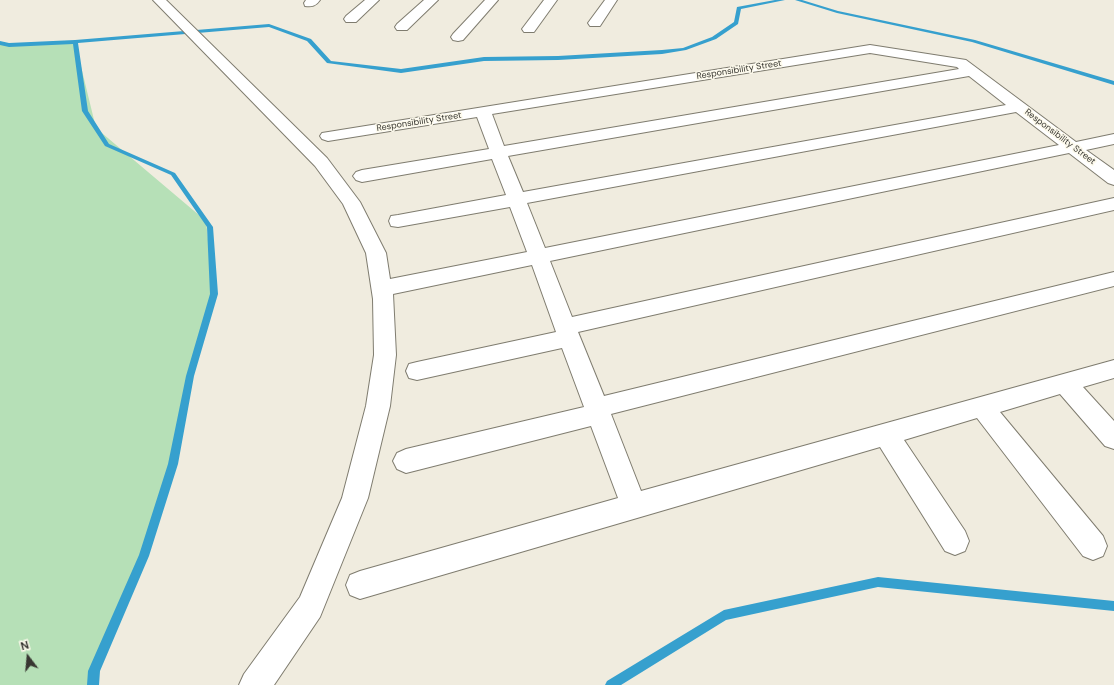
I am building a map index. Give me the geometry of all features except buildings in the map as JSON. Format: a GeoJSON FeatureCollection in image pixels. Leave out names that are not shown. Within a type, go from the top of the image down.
{"type":"FeatureCollection","features":[{"type":"Feature","properties":{"kind":"street"},"geometry":{"type":"LineString","coordinates":[[159,0],[321,162],[351,202],[376,253],[381,289],[385,355],[378,406],[355,498],[310,607],[255,685]]}},
{"type":"Feature","properties":{"kind":"street"},"geometry":{"type":"LineString","coordinates":[[351,19],[373,0]]}},
{"type":"Feature","properties":{"kind":"street"},"geometry":{"type":"LineString","coordinates":[[402,27],[432,0]]}},
{"type":"Feature","properties":{"kind":"street"},"geometry":{"type":"LineString","coordinates":[[458,37],[492,0]]}},
{"type":"Feature","properties":{"kind":"street"},"geometry":{"type":"LineString","coordinates":[[529,28],[551,0]]}},
{"type":"Feature","properties":{"kind":"street"},"geometry":{"type":"LineString","coordinates":[[595,23],[611,0]]}},
{"type":"Feature","properties":{"kind":"street","name":"Responsibility Street"},"geometry":{"type":"LineString","coordinates":[[328,136],[870,50],[961,63],[1114,179]]}},
{"type":"Feature","properties":{"kind":"street"},"geometry":{"type":"LineString","coordinates":[[362,176],[972,71]]}},
{"type":"Feature","properties":{"kind":"street"},"geometry":{"type":"LineString","coordinates":[[398,221],[1020,107]]}},
{"type":"Feature","properties":{"kind":"street"},"geometry":{"type":"LineString","coordinates":[[483,112],[634,506]]}},
{"type":"Feature","properties":{"kind":"street"},"geometry":{"type":"LineString","coordinates":[[381,289],[1114,139]]}},
{"type":"Feature","properties":{"kind":"street"},"geometry":{"type":"LineString","coordinates":[[417,371],[567,333],[1114,204]]}},
{"type":"Feature","properties":{"kind":"street"},"geometry":{"type":"LineString","coordinates":[[406,461],[1114,279]]}},
{"type":"Feature","properties":{"kind":"street"},"geometry":{"type":"LineString","coordinates":[[360,585],[1114,369]]}},
{"type":"Feature","properties":{"kind":"street"},"geometry":{"type":"LineString","coordinates":[[1065,383],[1114,438]]}},
{"type":"Feature","properties":{"kind":"street"},"geometry":{"type":"LineString","coordinates":[[982,407],[1093,546]]}},
{"type":"Feature","properties":{"kind":"street"},"geometry":{"type":"LineString","coordinates":[[886,434],[955,541]]}},
{"type":"Feature","properties":{"kind":"green space"},"geometry":{"type":"Polygon","coordinates":[[[75,42],[96,128],[206,221],[214,294],[196,355],[173,464],[139,567],[94,671],[94,685],[0,685],[0,43],[9,45],[75,42]]]}},
{"type":"Feature","properties":{"kind":"waterway"},"geometry":{"type":"LineString","coordinates":[[75,42],[269,25],[309,40],[329,62],[401,71],[484,59],[558,58],[662,52],[684,49],[714,38],[736,23],[739,8],[783,0]]}},
{"type":"Feature","properties":{"kind":"waterway"},"geometry":{"type":"LineString","coordinates":[[797,0],[837,12],[973,41],[1114,83]]}},
{"type":"Feature","properties":{"kind":"waterway"},"geometry":{"type":"LineString","coordinates":[[0,43],[9,45],[75,42]]}},
{"type":"Feature","properties":{"kind":"waterway"},"geometry":{"type":"LineString","coordinates":[[75,42],[85,111],[107,145],[173,174],[210,227],[214,294],[190,376],[173,464],[144,556],[94,671],[93,685]]}},
{"type":"Feature","properties":{"kind":"waterway"},"geometry":{"type":"LineString","coordinates":[[611,685],[724,615],[878,582],[1114,606]]}}]}
